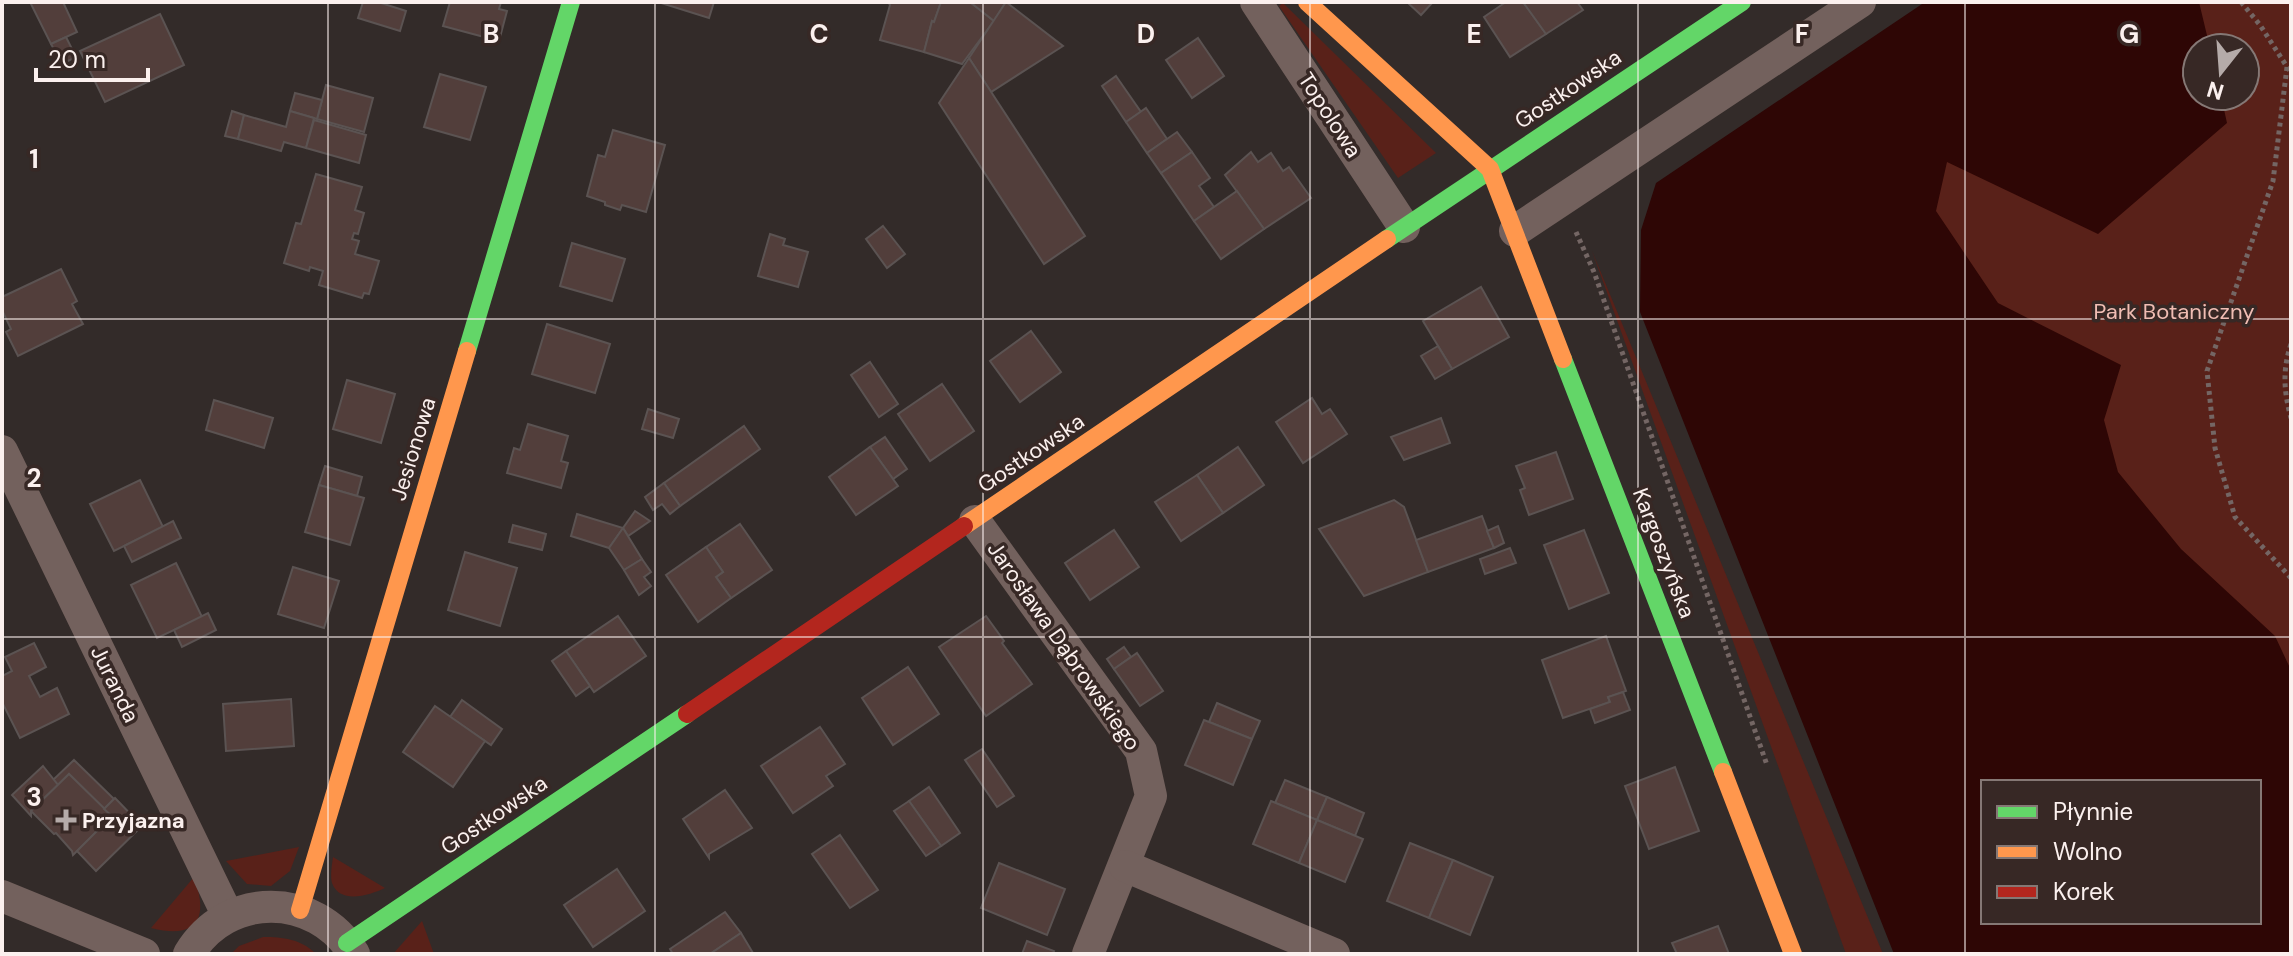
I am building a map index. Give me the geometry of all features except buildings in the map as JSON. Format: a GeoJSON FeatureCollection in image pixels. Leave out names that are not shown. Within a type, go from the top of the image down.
{"type":"FeatureCollection","features":[{"type":"Feature","properties":{"kind":"street","name":"Jesionowa"},"geometry":{"type":"LineString","coordinates":[[300,910],[571,2]]}},
{"type":"Feature","properties":{"kind":"street","name":"Topolowa"},"geometry":{"type":"LineString","coordinates":[[1256,2],[1404,227]]}},
{"type":"Feature","properties":{"kind":"street"},"geometry":{"type":"LineString","coordinates":[[1307,2],[1490,169]]}},
{"type":"Feature","properties":{"kind":"street","name":"Gostkowska"},"geometry":{"type":"LineString","coordinates":[[350,948],[1404,227],[1742,2]]}},
{"type":"Feature","properties":{"kind":"street"},"geometry":{"type":"LineString","coordinates":[[1515,231],[1860,2]]}},
{"type":"Feature","properties":{"kind":"street","name":"Kargoszyńska"},"geometry":{"type":"LineString","coordinates":[[1490,169],[1793,954]]}},
{"type":"Feature","properties":{"kind":"street","name":"Juranda"},"geometry":{"type":"LineString","coordinates":[[2,451],[228,916]]}},
{"type":"Feature","properties":{"kind":"street","name":"Jarosława Dąbrowskiego"},"geometry":{"type":"LineString","coordinates":[[975,521],[1141,751],[1151,796],[1088,954]]}},
{"type":"Feature","properties":{"kind":"street"},"geometry":{"type":"LineString","coordinates":[[1125,866],[1334,954]]}},
{"type":"Feature","properties":{"kind":"street"},"geometry":{"type":"LineString","coordinates":[[2,896],[144,954]]}},
{"type":"Feature","properties":{"kind":"street"},"geometry":{"type":"LineString","coordinates":[[189,954],[199,938],[228,916],[263,906],[300,910],[333,928],[350,948]]}},
{"type":"Feature","properties":{"kind":"path"},"geometry":{"type":"LineString","coordinates":[[2241,2],[2289,70],[2273,181],[2207,371],[2215,448],[2235,517],[2291,578]]}},
{"type":"Feature","properties":{"kind":"path"},"geometry":{"type":"LineString","coordinates":[[1562,202],[1594,272],[1771,776]]}},
{"type":"Feature","properties":{"kind":"path"},"geometry":{"type":"LineString","coordinates":[[2291,344],[2285,364],[2284,390],[2291,418]]}},
{"type":"Feature","properties":{"kind":"green space","name":"Park Botaniczny"},"geometry":{"type":"Polygon","coordinates":[[[2195,2],[2291,2],[2291,718],[1987,328],[1920,210],[1945,150],[2181,100],[2181,112],[2261,112],[2261,32],[2197,32],[2195,2]]]}},
{"type":"Feature","properties":{"kind":"green space"},"geometry":{"type":"Polygon","coordinates":[[[1283,3],[1436,153],[1398,178],[1279,6],[1283,3]]]}},
{"type":"Feature","properties":{"kind":"green space"},"geometry":{"type":"Polygon","coordinates":[[[1592,251],[1883,954],[1846,954],[1592,251]]]}},
{"type":"Feature","properties":{"kind":"green space"},"geometry":{"type":"Polygon","coordinates":[[[299,847],[290,871],[271,886],[247,884],[226,861],[299,847]]]}},
{"type":"Feature","properties":{"kind":"green space"},"geometry":{"type":"Polygon","coordinates":[[[333,857],[385,888],[364,895],[342,894],[332,883],[333,857]]]}},
{"type":"Feature","properties":{"kind":"green space"},"geometry":{"type":"Polygon","coordinates":[[[194,877],[200,904],[196,922],[180,931],[151,928],[194,877]]]}},
{"type":"Feature","properties":{"kind":"green space"},"geometry":{"type":"Polygon","coordinates":[[[422,921],[434,954],[393,954],[422,921]]]}},
{"type":"Feature","properties":{"kind":"green space"},"geometry":{"type":"Polygon","coordinates":[[[263,937],[291,940],[316,954],[231,954],[239,946],[263,937]]]}},
{"type":"Feature","properties":{"kind":"shaded area"},"geometry":{"type":"Polygon","coordinates":[[[1925,2],[2199,2],[2206,32],[2181,32],[2181,112],[2225,112],[2227,123],[2098,234],[1947,162],[1936,211],[1998,303],[2121,365],[2104,420],[2118,472],[2181,549],[2275,636],[2291,670],[2291,954],[1894,954],[1640,312],[1641,230],[1656,183],[1925,2]]]}},
{"type":"Feature","properties":{"kind":"traffic: fast"},"geometry":{"type":"LineString","coordinates":[[467,351],[571,2]]}},
{"type":"Feature","properties":{"kind":"traffic: fast"},"geometry":{"type":"LineString","coordinates":[[1387,239],[1742,2]]}},
{"type":"Feature","properties":{"kind":"traffic: fast"},"geometry":{"type":"LineString","coordinates":[[1563,359],[1723,772]]}},
{"type":"Feature","properties":{"kind":"traffic: fast"},"geometry":{"type":"LineString","coordinates":[[347,943],[687,714]]}},
{"type":"Feature","properties":{"kind":"traffic: slow"},"geometry":{"type":"LineString","coordinates":[[1307,2],[1490,169],[1563,359]]}},
{"type":"Feature","properties":{"kind":"traffic: slow"},"geometry":{"type":"LineString","coordinates":[[964,526],[1387,239]]}},
{"type":"Feature","properties":{"kind":"traffic: slow"},"geometry":{"type":"LineString","coordinates":[[300,910],[467,351]]}},
{"type":"Feature","properties":{"kind":"traffic: slow"},"geometry":{"type":"LineString","coordinates":[[1723,772],[1793,954]]}},
{"type":"Feature","properties":{"kind":"traffic: jam"},"geometry":{"type":"LineString","coordinates":[[687,714],[964,526]]}},
{"type":"Feature","properties":{"kind":"place","name":"Przyjazna"},"geometry":{"type":"Point","coordinates":[66,820]}}]}
